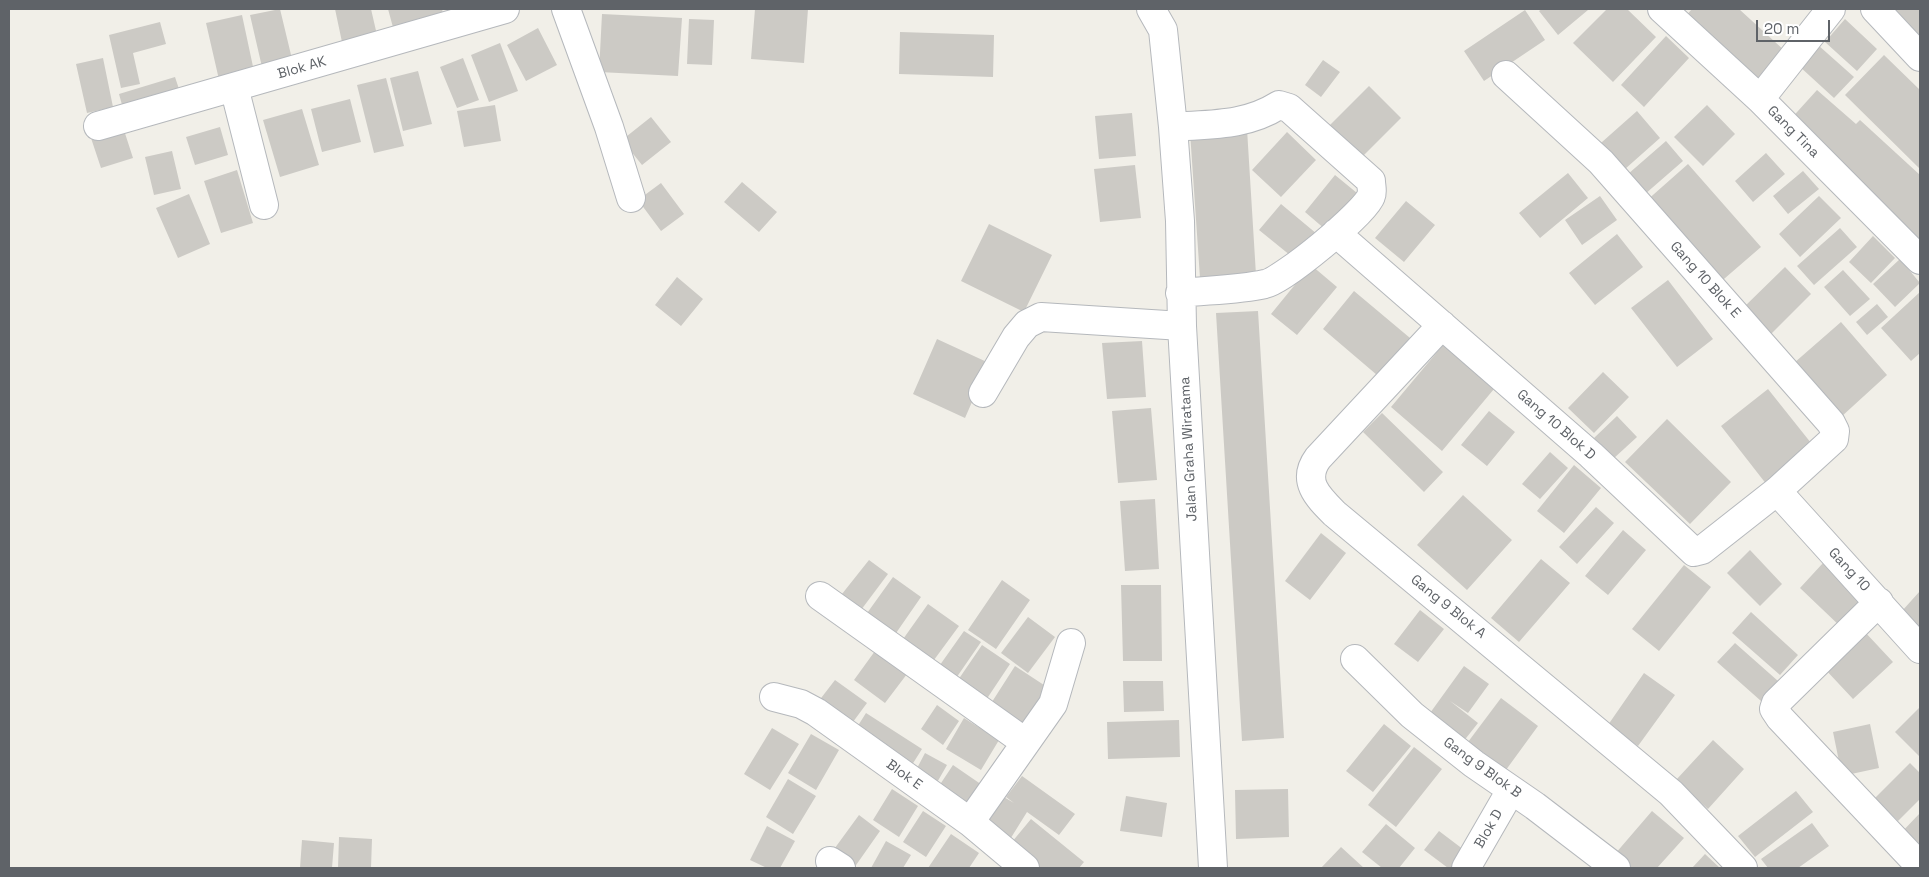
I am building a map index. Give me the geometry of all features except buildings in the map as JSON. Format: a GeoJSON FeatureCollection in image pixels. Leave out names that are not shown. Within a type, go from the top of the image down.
{"type":"FeatureCollection","features":[{"type":"Feature","properties":{"kind":"street","name":"Blok AK"},"geometry":{"type":"LineString","coordinates":[[98,126],[234,87],[454,16],[505,9]]}},
{"type":"Feature","properties":{"kind":"street"},"geometry":{"type":"LineString","coordinates":[[566,9],[609,127],[631,198]]}},
{"type":"Feature","properties":{"kind":"street","name":"Gang Tina"},"geometry":{"type":"LineString","coordinates":[[1662,9],[1760,100],[1920,260]]}},
{"type":"Feature","properties":{"kind":"street"},"geometry":{"type":"LineString","coordinates":[[1760,100],[1832,9]]}},
{"type":"Feature","properties":{"kind":"street"},"geometry":{"type":"LineString","coordinates":[[1875,9],[1920,57]]}},
{"type":"Feature","properties":{"kind":"street","name":"Jalan Graha Wiratama"},"geometry":{"type":"LineString","coordinates":[[1157,19],[1173,127],[1180,221],[1180,293],[1213,868]]}},
{"type":"Feature","properties":{"kind":"street","name":"Gang 10 Blok E"},"geometry":{"type":"LineString","coordinates":[[1506,75],[1601,162],[1832,423],[1835,431],[1834,439],[1777,491]]}},
{"type":"Feature","properties":{"kind":"street"},"geometry":{"type":"LineString","coordinates":[[234,87],[264,205]]}},
{"type":"Feature","properties":{"kind":"street"},"geometry":{"type":"LineString","coordinates":[[1173,127],[1236,123],[1253,119],[1279,105],[1289,108],[1371,181],[1372,196],[1364,207],[1336,233],[1281,276],[1267,284],[1180,293]]}},
{"type":"Feature","properties":{"kind":"street","name":"Gang 10 Blok D"},"geometry":{"type":"LineString","coordinates":[[1336,233],[1591,454],[1694,552],[1702,550],[1777,491]]}},
{"type":"Feature","properties":{"kind":"street"},"geometry":{"type":"LineString","coordinates":[[983,393],[1016,337],[1027,324],[1041,317],[1182,326]]}},
{"type":"Feature","properties":{"kind":"street","name":"Gang 9 Blok A"},"geometry":{"type":"LineString","coordinates":[[1442,325],[1318,458],[1309,474],[1311,482],[1335,514],[1671,793],[1743,868]]}},
{"type":"Feature","properties":{"kind":"street","name":"Gang 10"},"geometry":{"type":"LineString","coordinates":[[1777,491],[1920,649]]}},
{"type":"Feature","properties":{"kind":"street"},"geometry":{"type":"LineString","coordinates":[[820,596],[1025,742]]}},
{"type":"Feature","properties":{"kind":"street"},"geometry":{"type":"LineString","coordinates":[[1879,602],[1776,703],[1774,709],[1780,718],[1920,866]]}},
{"type":"Feature","properties":{"kind":"street"},"geometry":{"type":"LineString","coordinates":[[970,822],[1025,742],[1054,704],[1071,643]]}},
{"type":"Feature","properties":{"kind":"street","name":"Gang 9 Blok B"},"geometry":{"type":"LineString","coordinates":[[1355,659],[1412,715],[1474,764],[1616,868]]}},
{"type":"Feature","properties":{"kind":"street","name":"Blok E"},"geometry":{"type":"LineString","coordinates":[[774,697],[801,704],[816,712],[970,822],[1025,868]]}},
{"type":"Feature","properties":{"kind":"street","name":"Blok D"},"geometry":{"type":"LineString","coordinates":[[1466,868],[1512,790]]}}]}
